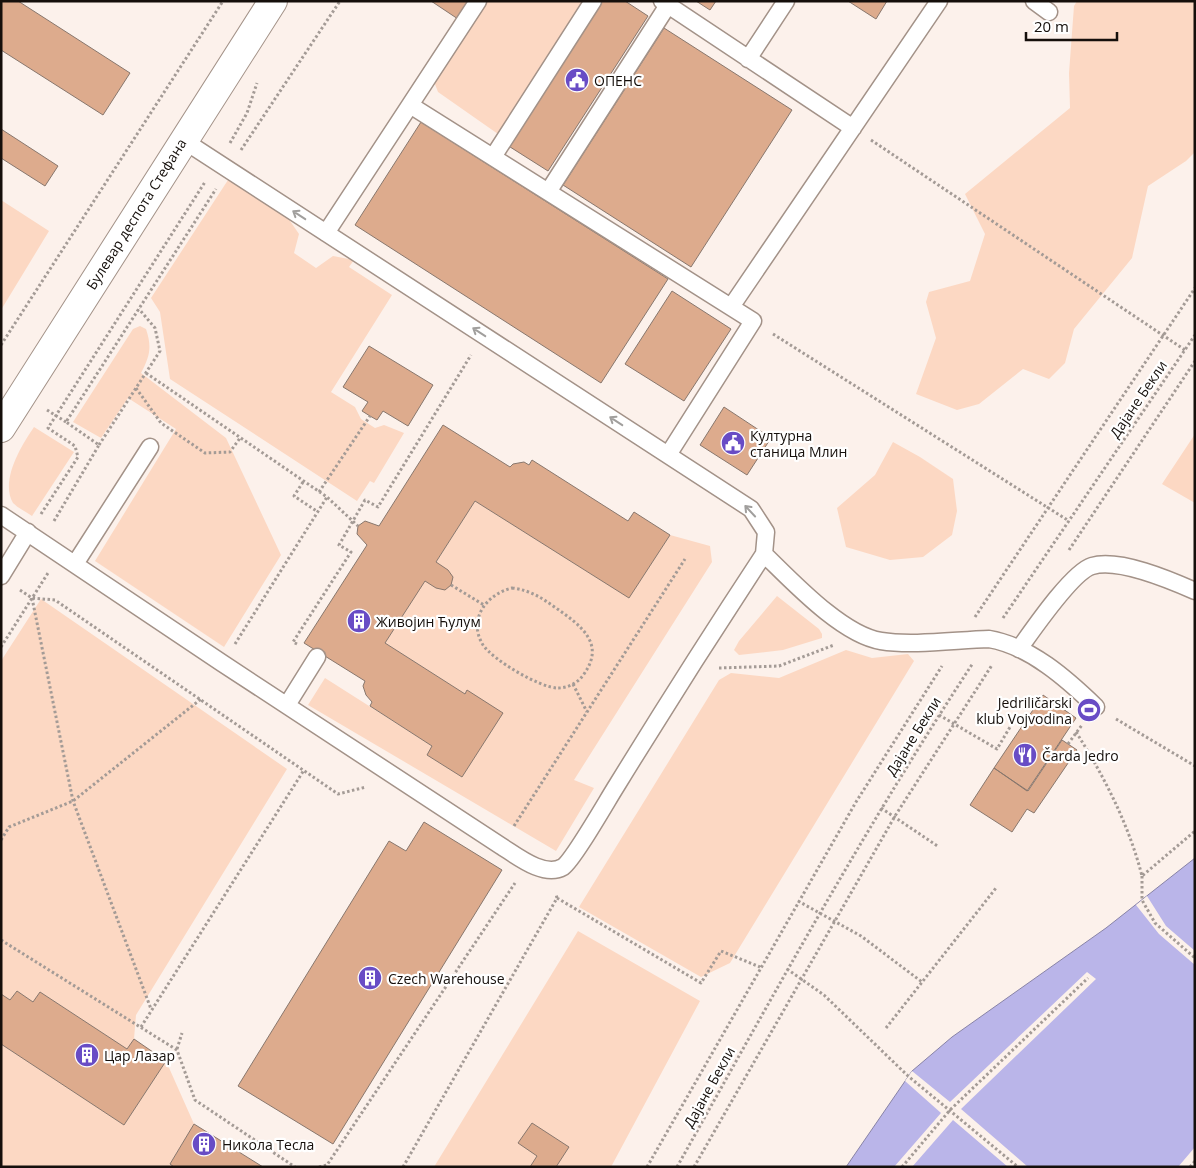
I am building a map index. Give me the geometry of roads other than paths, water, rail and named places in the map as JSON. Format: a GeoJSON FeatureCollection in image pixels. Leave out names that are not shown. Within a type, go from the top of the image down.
{"type":"FeatureCollection","features":[{"type":"Feature","properties":{"kind":"street","name":"Булевар деспота Стефана"},"geometry":{"type":"LineString","coordinates":[[1,428],[273,1]]}},
{"type":"Feature","properties":{"kind":"lane"},"geometry":{"type":"LineString","coordinates":[[326,233],[478,1]]}},
{"type":"Feature","properties":{"kind":"lane"},"geometry":{"type":"LineString","coordinates":[[493,157],[593,1]]}},
{"type":"Feature","properties":{"kind":"lane"},"geometry":{"type":"LineString","coordinates":[[748,58],[786,1]]}},
{"type":"Feature","properties":{"kind":"lane"},"geometry":{"type":"LineString","coordinates":[[731,307],[939,1]]}},
{"type":"Feature","properties":{"kind":"lane"},"geometry":{"type":"LineString","coordinates":[[1034,1],[1049,12]]}},
{"type":"Feature","properties":{"kind":"lane"},"geometry":{"type":"LineString","coordinates":[[548,192],[665,3],[853,128]]}},
{"type":"Feature","properties":{"kind":"lane"},"geometry":{"type":"LineString","coordinates":[[410,105],[754,321],[668,455]]}},
{"type":"Feature","properties":{"kind":"lane"},"geometry":{"type":"LineString","coordinates":[[1,515],[222,663],[528,863],[550,870],[564,866],[588,832],[688,668],[764,554],[766,532],[751,509],[183,140]]}},
{"type":"Feature","properties":{"kind":"lane"},"geometry":{"type":"LineString","coordinates":[[75,564],[150,447]]}},
{"type":"Feature","properties":{"kind":"lane"},"geometry":{"type":"LineString","coordinates":[[1,576],[28,532]]}},
{"type":"Feature","properties":{"kind":"lane"},"geometry":{"type":"LineString","coordinates":[[764,554],[837,621],[862,634],[879,641],[989,639],[1013,646],[1074,685],[1096,707]]}},
{"type":"Feature","properties":{"kind":"lane"},"geometry":{"type":"LineString","coordinates":[[1013,646],[1066,587],[1090,566],[1108,564],[1170,580],[1195,591]]}},
{"type":"Feature","properties":{"kind":"lane"},"geometry":{"type":"LineString","coordinates":[[287,705],[317,657]]}},
{"type":"Feature","properties":{"kind":"place","name":"ОПЕНС"},"geometry":{"type":"Point","coordinates":[577,80]}},
{"type":"Feature","properties":{"kind":"place","name":"Културна станица Млин"},"geometry":{"type":"Point","coordinates":[733,443]}},
{"type":"Feature","properties":{"kind":"place","name":"Живојин Ћулум"},"geometry":{"type":"Point","coordinates":[359,621]}},
{"type":"Feature","properties":{"kind":"place","name":"Jedriličarski klub Vojvodina"},"geometry":{"type":"Point","coordinates":[1089,710]}},
{"type":"Feature","properties":{"kind":"place","name":"Čarda Jedro"},"geometry":{"type":"Point","coordinates":[1025,755]}},
{"type":"Feature","properties":{"kind":"place","name":"Czech Warehouse"},"geometry":{"type":"Point","coordinates":[370,978]}},
{"type":"Feature","properties":{"kind":"place","name":"Цар Лазар"},"geometry":{"type":"Point","coordinates":[87,1055]}},
{"type":"Feature","properties":{"kind":"place","name":"Никола Тесла"},"geometry":{"type":"Point","coordinates":[204,1144]}}]}
